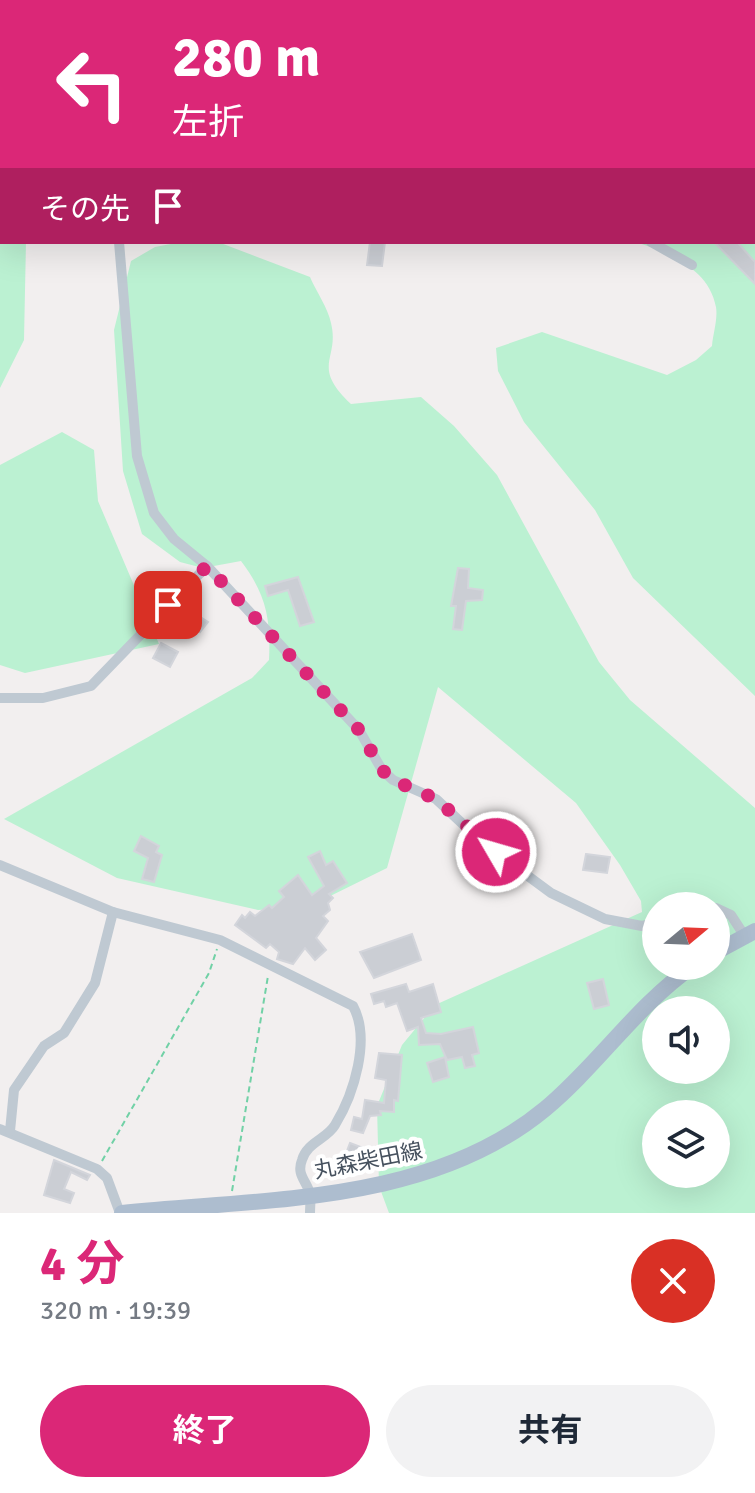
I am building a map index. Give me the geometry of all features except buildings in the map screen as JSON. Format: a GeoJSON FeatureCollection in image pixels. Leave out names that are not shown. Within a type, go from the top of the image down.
{"type":"FeatureCollection","features":[{"type":"Feature","properties":{"kind":"main road"},"geometry":{"type":"LineString","coordinates":[[730,944],[749,933]]}},
{"type":"Feature","properties":{"kind":"main road","name":"丸森柴田線"},"geometry":{"type":"LineString","coordinates":[[121,1213],[231,1207],[385,1184],[434,1171],[471,1155],[520,1126],[577,1080],[652,999],[676,980]]}},
{"type":"Feature","properties":{"kind":"street"},"geometry":{"type":"LineString","coordinates":[[119,244],[131,400],[142,481],[154,513],[174,539],[207,566],[359,730],[382,770],[393,780],[436,799],[482,842],[551,893],[605,919],[642,926]]}},
{"type":"Feature","properties":{"kind":"street"},"geometry":{"type":"LineString","coordinates":[[655,244],[692,265]]}},
{"type":"Feature","properties":{"kind":"street"},"geometry":{"type":"LineString","coordinates":[[0,698],[43,698],[91,686],[207,566]]}},
{"type":"Feature","properties":{"kind":"street"},"geometry":{"type":"LineString","coordinates":[[0,865],[113,912],[220,940],[269,967],[343,999],[359,1017],[359,1061],[334,1127],[311,1145],[302,1159],[299,1173],[310,1194],[310,1213]]}},
{"type":"Feature","properties":{"kind":"street"},"geometry":{"type":"LineString","coordinates":[[113,912],[95,983],[64,1033],[44,1046],[14,1090],[5,1130],[97,1169],[107,1178],[121,1213]]}},
{"type":"Feature","properties":{"kind":"street"},"geometry":{"type":"LineString","coordinates":[[730,915],[749,933]]}},
{"type":"Feature","properties":{"kind":"path"},"geometry":{"type":"LineString","coordinates":[[97,1169],[209,973],[220,940]]}},
{"type":"Feature","properties":{"kind":"path"},"geometry":{"type":"LineString","coordinates":[[231,1207],[269,967]]}},
{"type":"Feature","properties":{"kind":"green space"},"geometry":{"type":"Polygon","coordinates":[[[0,244],[26,244],[24,340],[0,388],[0,244]]]}},
{"type":"Feature","properties":{"kind":"green space"},"geometry":{"type":"Polygon","coordinates":[[[223,244],[310,277],[331,323],[333,336],[329,371],[339,391],[351,404],[421,397],[454,426],[497,475],[599,662],[630,700],[755,808],[755,1213],[389,1213],[379,1186],[377,1106],[402,1045],[435,1005],[642,912],[641,901],[620,865],[576,803],[438,687],[387,868],[308,907],[258,910],[117,878],[4,819],[252,678],[269,660],[265,608],[256,585],[241,561],[203,568],[180,562],[142,534],[123,471],[114,330],[131,261],[155,247],[223,244]]]}},
{"type":"Feature","properties":{"kind":"green space"},"geometry":{"type":"Polygon","coordinates":[[[641,244],[755,244],[755,696],[633,578],[595,510],[524,422],[498,371],[496,348],[542,332],[667,375],[696,360],[712,346],[716,307],[712,293],[696,272],[660,251],[641,244]]]}},
{"type":"Feature","properties":{"kind":"green space"},"geometry":{"type":"Polygon","coordinates":[[[62,432],[94,450],[98,501],[159,644],[25,673],[0,665],[0,465],[62,432]]]}},
{"type":"Feature","properties":{"kind":"route"},"geometry":{"type":"LineString","coordinates":[[168,605],[207,566],[359,730],[382,770],[393,780],[448,807],[462,825],[496,852]]}}]}
